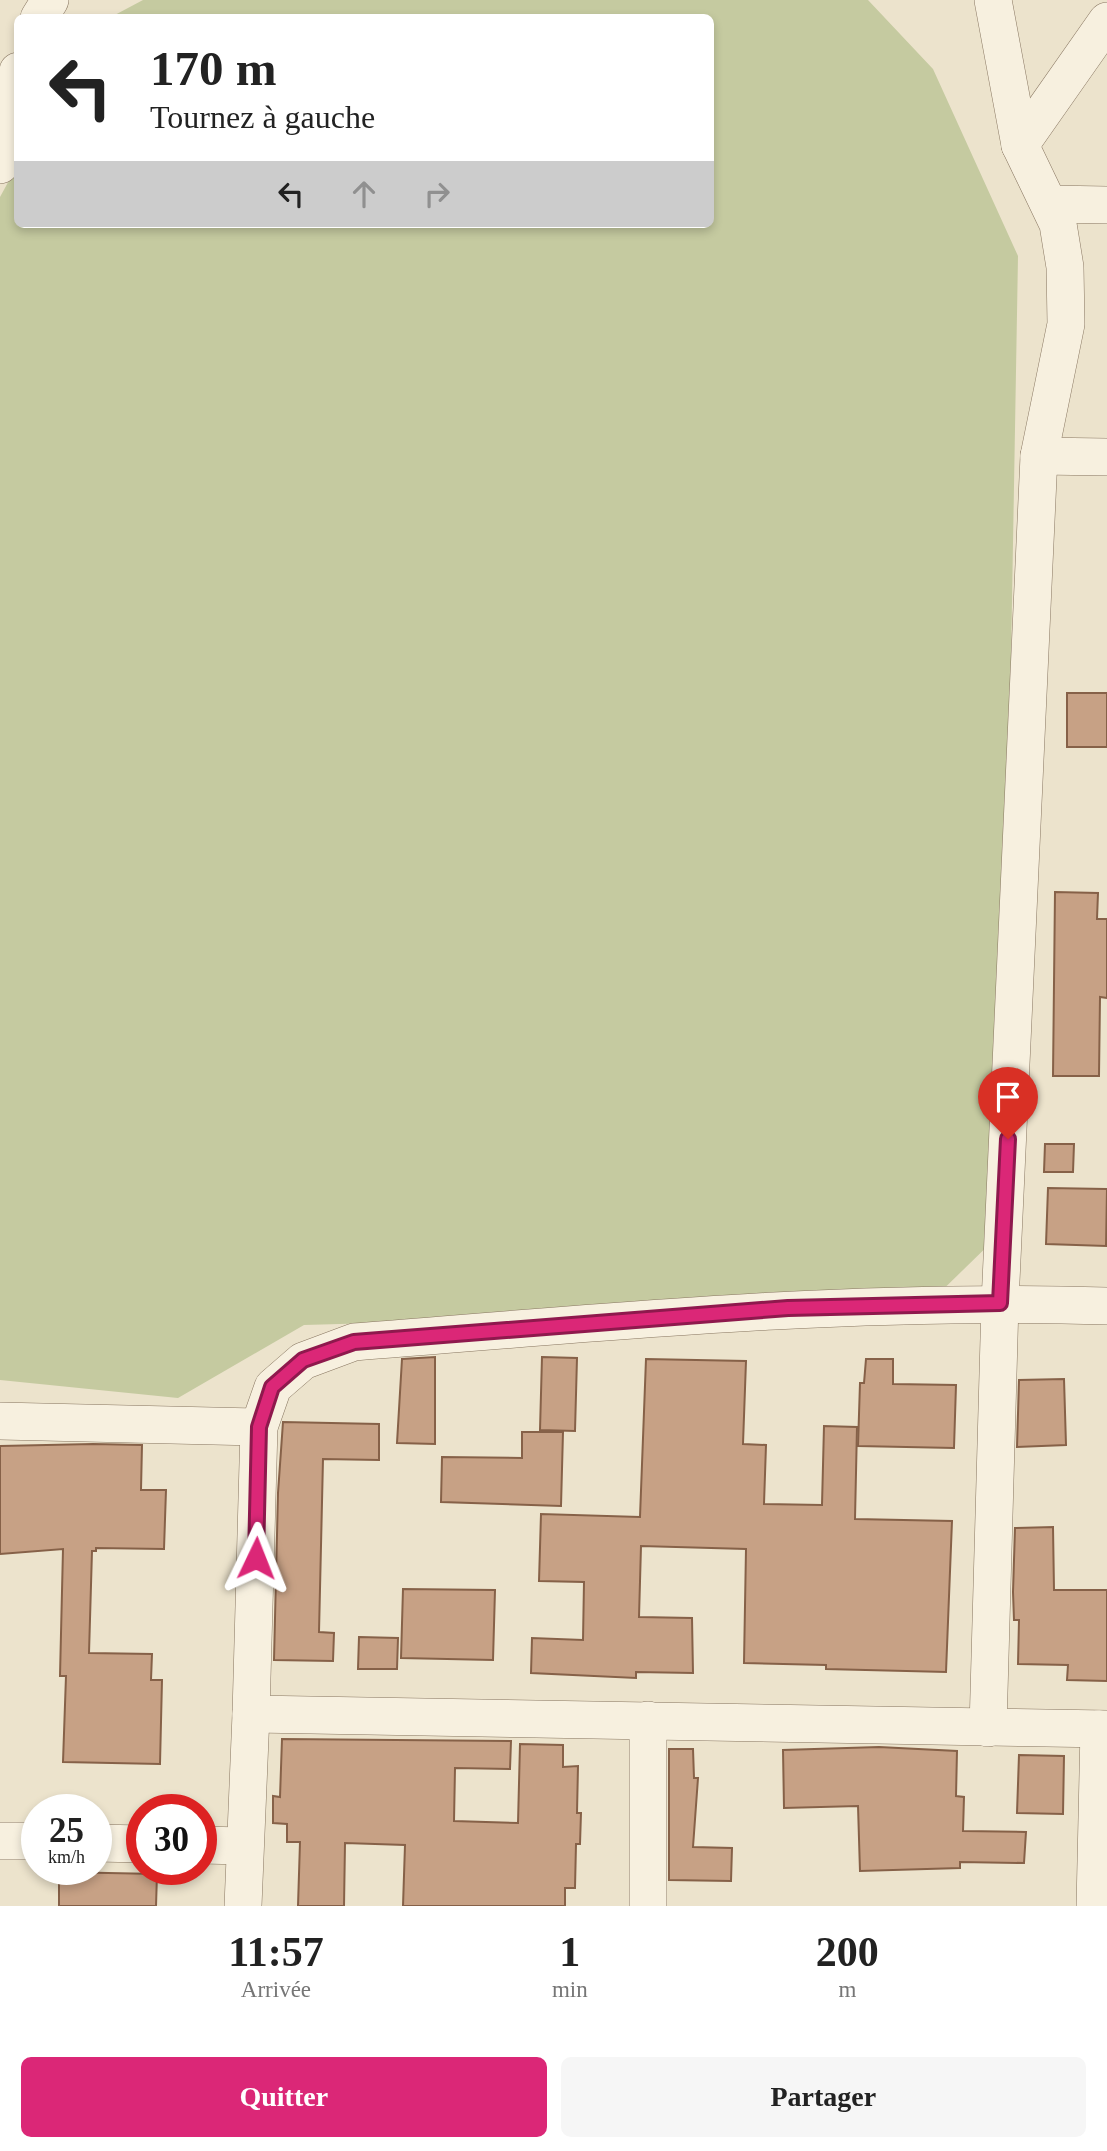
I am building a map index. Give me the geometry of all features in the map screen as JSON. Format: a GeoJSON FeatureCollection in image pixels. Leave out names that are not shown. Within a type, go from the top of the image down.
{"type":"FeatureCollection","features":[{"type":"Feature","properties":{"kind":"street"},"geometry":{"type":"LineString","coordinates":[[988,1728],[1000,1303],[1039,456],[1066,324],[1065,267],[1058,224],[1020,145],[993,0]]}},
{"type":"Feature","properties":{"kind":"street"},"geometry":{"type":"LineString","coordinates":[[1020,145],[1107,21]]}},
{"type":"Feature","properties":{"kind":"street"},"geometry":{"type":"LineString","coordinates":[[0,165],[14,92]]}},
{"type":"Feature","properties":{"kind":"street"},"geometry":{"type":"LineString","coordinates":[[1050,204],[1107,205]]}},
{"type":"Feature","properties":{"kind":"street"},"geometry":{"type":"LineString","coordinates":[[1039,456],[1107,457]]}},
{"type":"Feature","properties":{"kind":"street"},"geometry":{"type":"LineString","coordinates":[[243,1906],[259,1427],[272,1387],[303,1360],[354,1342],[788,1308],[1000,1303],[1107,1306]]}},
{"type":"Feature","properties":{"kind":"street"},"geometry":{"type":"LineString","coordinates":[[0,1421],[259,1427]]}},
{"type":"Feature","properties":{"kind":"street"},"geometry":{"type":"LineString","coordinates":[[251,1714],[1103,1729],[1094,1906]]}},
{"type":"Feature","properties":{"kind":"street"},"geometry":{"type":"LineString","coordinates":[[648,1720],[648,1906]]}},
{"type":"Feature","properties":{"kind":"street"},"geometry":{"type":"LineString","coordinates":[[0,1841],[21,1841]]}},
{"type":"Feature","properties":{"kind":"street"},"geometry":{"type":"LineString","coordinates":[[217,1845],[244,1846]]}},
{"type":"Feature","properties":{"kind":"green space"},"geometry":{"type":"Polygon","coordinates":[[[143,0],[868,0],[933,69],[1018,256],[1001,1233],[924,1308],[304,1325],[178,1398],[0,1380],[0,197],[14,171],[14,228],[714,228],[714,14],[117,14],[143,0]]]}},
{"type":"Feature","properties":{"kind":"building"},"geometry":{"type":"Polygon","coordinates":[[[1067,693],[1107,693],[1107,747],[1067,747],[1067,693]]]}},
{"type":"Feature","properties":{"kind":"building"},"geometry":{"type":"Polygon","coordinates":[[[1055,892],[1098,893],[1097,919],[1107,919],[1107,998],[1100,997],[1099,1076],[1053,1076],[1055,892]]]}},
{"type":"Feature","properties":{"kind":"building"},"geometry":{"type":"Polygon","coordinates":[[[1045,1144],[1074,1144],[1073,1172],[1044,1172],[1045,1144]]]}},
{"type":"Feature","properties":{"kind":"building"},"geometry":{"type":"Polygon","coordinates":[[[1048,1188],[1107,1189],[1106,1246],[1046,1244],[1048,1188]]]}},
{"type":"Feature","properties":{"kind":"building"},"geometry":{"type":"Polygon","coordinates":[[[435,1357],[435,1444],[397,1443],[402,1359],[435,1357]]]}},
{"type":"Feature","properties":{"kind":"building"},"geometry":{"type":"Polygon","coordinates":[[[542,1357],[577,1358],[575,1431],[540,1430],[542,1357]]]}},
{"type":"Feature","properties":{"kind":"building"},"geometry":{"type":"Polygon","coordinates":[[[646,1359],[746,1361],[743,1444],[766,1445],[764,1504],[822,1505],[824,1426],[857,1427],[855,1519],[952,1521],[946,1672],[826,1669],[826,1665],[744,1663],[746,1549],[641,1546],[639,1617],[692,1618],[693,1673],[636,1672],[636,1678],[531,1673],[532,1638],[583,1640],[584,1582],[539,1581],[541,1514],[640,1517],[646,1359]]]}},
{"type":"Feature","properties":{"kind":"building"},"geometry":{"type":"Polygon","coordinates":[[[866,1359],[893,1359],[893,1384],[956,1385],[954,1448],[858,1446],[860,1383],[864,1383],[866,1359]]]}},
{"type":"Feature","properties":{"kind":"building"},"geometry":{"type":"Polygon","coordinates":[[[1064,1379],[1066,1445],[1017,1447],[1019,1380],[1064,1379]]]}},
{"type":"Feature","properties":{"kind":"building"},"geometry":{"type":"Polygon","coordinates":[[[283,1422],[379,1424],[379,1460],[323,1459],[319,1632],[334,1633],[333,1661],[274,1660],[278,1493],[283,1422]]]}},
{"type":"Feature","properties":{"kind":"building"},"geometry":{"type":"Polygon","coordinates":[[[522,1432],[563,1432],[561,1506],[441,1502],[442,1457],[522,1458],[522,1432]]]}},
{"type":"Feature","properties":{"kind":"building"},"geometry":{"type":"Polygon","coordinates":[[[142,1445],[141,1490],[166,1490],[164,1549],[96,1548],[96,1551],[92,1551],[89,1653],[152,1654],[151,1680],[162,1680],[160,1764],[63,1762],[66,1676],[60,1676],[63,1549],[0,1554],[0,1446],[142,1445]]]}},
{"type":"Feature","properties":{"kind":"building"},"geometry":{"type":"Polygon","coordinates":[[[1053,1527],[1054,1590],[1107,1590],[1107,1681],[1067,1680],[1068,1665],[1018,1664],[1019,1620],[1014,1620],[1013,1592],[1015,1528],[1053,1527]]]}},
{"type":"Feature","properties":{"kind":"building"},"geometry":{"type":"Polygon","coordinates":[[[403,1589],[495,1590],[493,1660],[401,1658],[403,1589]]]}},
{"type":"Feature","properties":{"kind":"building"},"geometry":{"type":"Polygon","coordinates":[[[359,1637],[398,1638],[397,1669],[358,1669],[359,1637]]]}},
{"type":"Feature","properties":{"kind":"building"},"geometry":{"type":"Polygon","coordinates":[[[282,1739],[511,1741],[510,1769],[455,1768],[454,1821],[518,1823],[520,1744],[563,1745],[563,1767],[578,1766],[577,1813],[581,1813],[580,1844],[576,1844],[575,1888],[565,1888],[565,1906],[403,1906],[405,1845],[345,1843],[344,1906],[298,1906],[300,1842],[287,1842],[287,1824],[273,1823],[273,1796],[280,1797],[282,1739]]]}},
{"type":"Feature","properties":{"kind":"building"},"geometry":{"type":"Polygon","coordinates":[[[879,1747],[957,1751],[956,1796],[964,1797],[963,1831],[1026,1832],[1024,1863],[960,1862],[960,1868],[860,1871],[858,1806],[784,1808],[783,1750],[879,1747]]]}},
{"type":"Feature","properties":{"kind":"building"},"geometry":{"type":"Polygon","coordinates":[[[669,1749],[693,1749],[694,1778],[698,1778],[693,1847],[732,1848],[731,1881],[669,1880],[669,1749]]]}},
{"type":"Feature","properties":{"kind":"building"},"geometry":{"type":"Polygon","coordinates":[[[1019,1755],[1064,1756],[1063,1814],[1017,1813],[1019,1755]]]}},
{"type":"Feature","properties":{"kind":"building"},"geometry":{"type":"Polygon","coordinates":[[[112,1873],[126,1873],[126,1885],[157,1885],[156,1906],[59,1906],[59,1885],[112,1885],[112,1873]]]}},
{"type":"Feature","properties":{"kind":"route"},"geometry":{"type":"LineString","coordinates":[[256,1558],[259,1427],[272,1387],[303,1360],[354,1342],[788,1308],[1000,1303],[1008,1139]]}}]}
